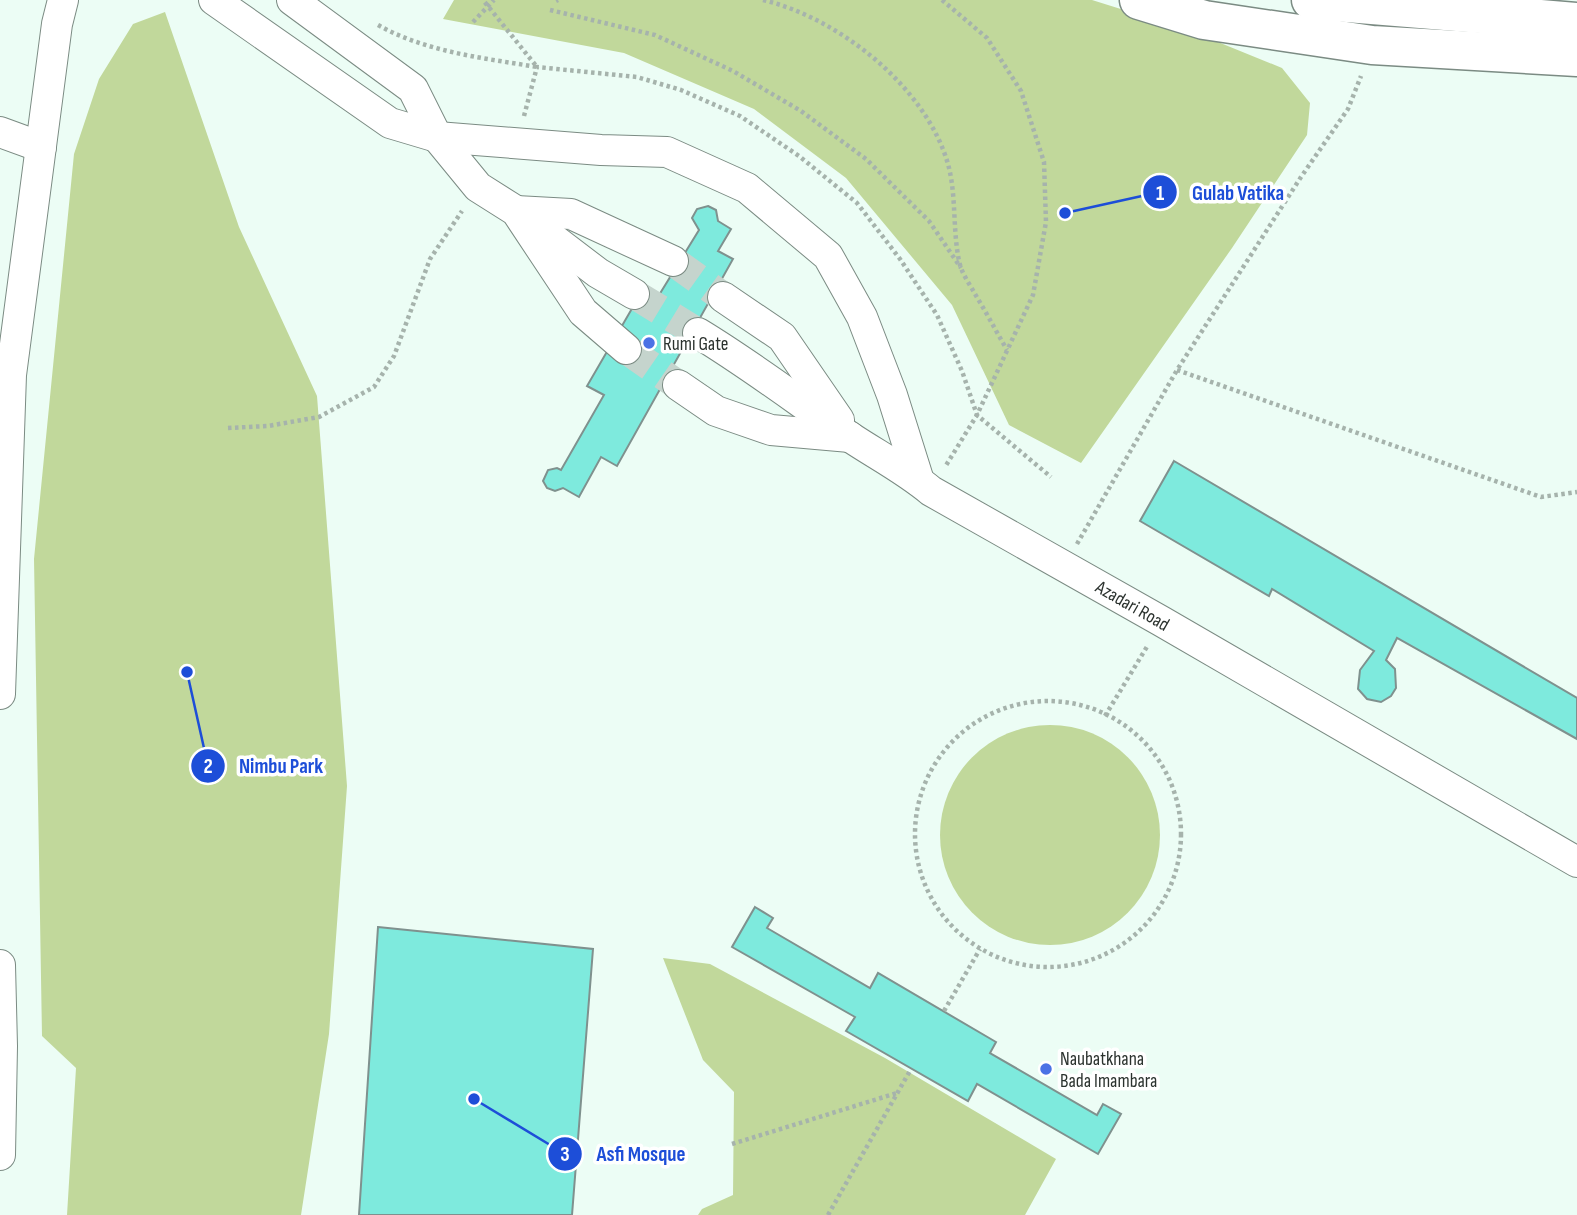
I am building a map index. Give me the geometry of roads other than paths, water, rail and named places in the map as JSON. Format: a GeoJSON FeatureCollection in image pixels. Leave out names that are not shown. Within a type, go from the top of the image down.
{"type":"FeatureCollection","features":[{"type":"Feature","properties":{"kind":"main road"},"geometry":{"type":"LineString","coordinates":[[1139,0],[1204,20],[1382,46],[1577,57]]}},
{"type":"Feature","properties":{"kind":"main road"},"geometry":{"type":"LineString","coordinates":[[1311,0],[1577,22]]}},
{"type":"Feature","properties":{"kind":"street"},"geometry":{"type":"LineString","coordinates":[[0,694],[5,418],[11,375],[11,280],[41,147],[60,12],[82,0]]}},
{"type":"Feature","properties":{"kind":"street"},"geometry":{"type":"LineString","coordinates":[[215,0],[390,123],[437,137],[601,150],[667,152],[747,188],[828,256],[862,317],[925,486]]}},
{"type":"Feature","properties":{"kind":"street"},"geometry":{"type":"LineString","coordinates":[[292,0],[413,89],[437,137],[478,187],[516,211],[598,273],[634,294]]}},
{"type":"Feature","properties":{"kind":"street"},"geometry":{"type":"LineString","coordinates":[[1382,46],[1393,8]]}},
{"type":"Feature","properties":{"kind":"street"},"geometry":{"type":"LineString","coordinates":[[0,132],[41,147]]}},
{"type":"Feature","properties":{"kind":"street"},"geometry":{"type":"LineString","coordinates":[[516,211],[570,214],[673,261]]}},
{"type":"Feature","properties":{"kind":"street"},"geometry":{"type":"LineString","coordinates":[[516,211],[583,312],[626,349]]}},
{"type":"Feature","properties":{"kind":"street"},"geometry":{"type":"LineString","coordinates":[[723,296],[782,337],[851,437]]}},
{"type":"Feature","properties":{"kind":"street"},"geometry":{"type":"LineString","coordinates":[[698,333],[747,362],[851,437]]}},
{"type":"Feature","properties":{"kind":"street","name":"Azadari Road"},"geometry":{"type":"LineString","coordinates":[[678,384],[716,411],[771,430],[851,437],[925,486],[1577,862]]}},
{"type":"Feature","properties":{"kind":"street"},"geometry":{"type":"LineString","coordinates":[[0,965],[0,1155]]}},
{"type":"Feature","properties":{"kind":"tunnel"},"geometry":{"type":"LineString","coordinates":[[673,261],[723,297]]}},
{"type":"Feature","properties":{"kind":"tunnel"},"geometry":{"type":"LineString","coordinates":[[634,294],[698,333]]}},
{"type":"Feature","properties":{"kind":"tunnel"},"geometry":{"type":"LineString","coordinates":[[626,349],[678,385]]}},
{"type":"Feature","properties":{"kind":"place","name":"Gulab Vatika"},"geometry":{"type":"Point","coordinates":[1065,213]}},
{"type":"Feature","properties":{"kind":"place","name":"Rumi Gate"},"geometry":{"type":"Point","coordinates":[649,343]}},
{"type":"Feature","properties":{"kind":"place","name":"Nimbu Park"},"geometry":{"type":"Point","coordinates":[187,672]}},
{"type":"Feature","properties":{"kind":"place","name":"Naubatkhana Bada Imambara"},"geometry":{"type":"Point","coordinates":[1046,1069]}},
{"type":"Feature","properties":{"kind":"place","name":"Asfi Mosque"},"geometry":{"type":"Point","coordinates":[474,1099]}}]}
